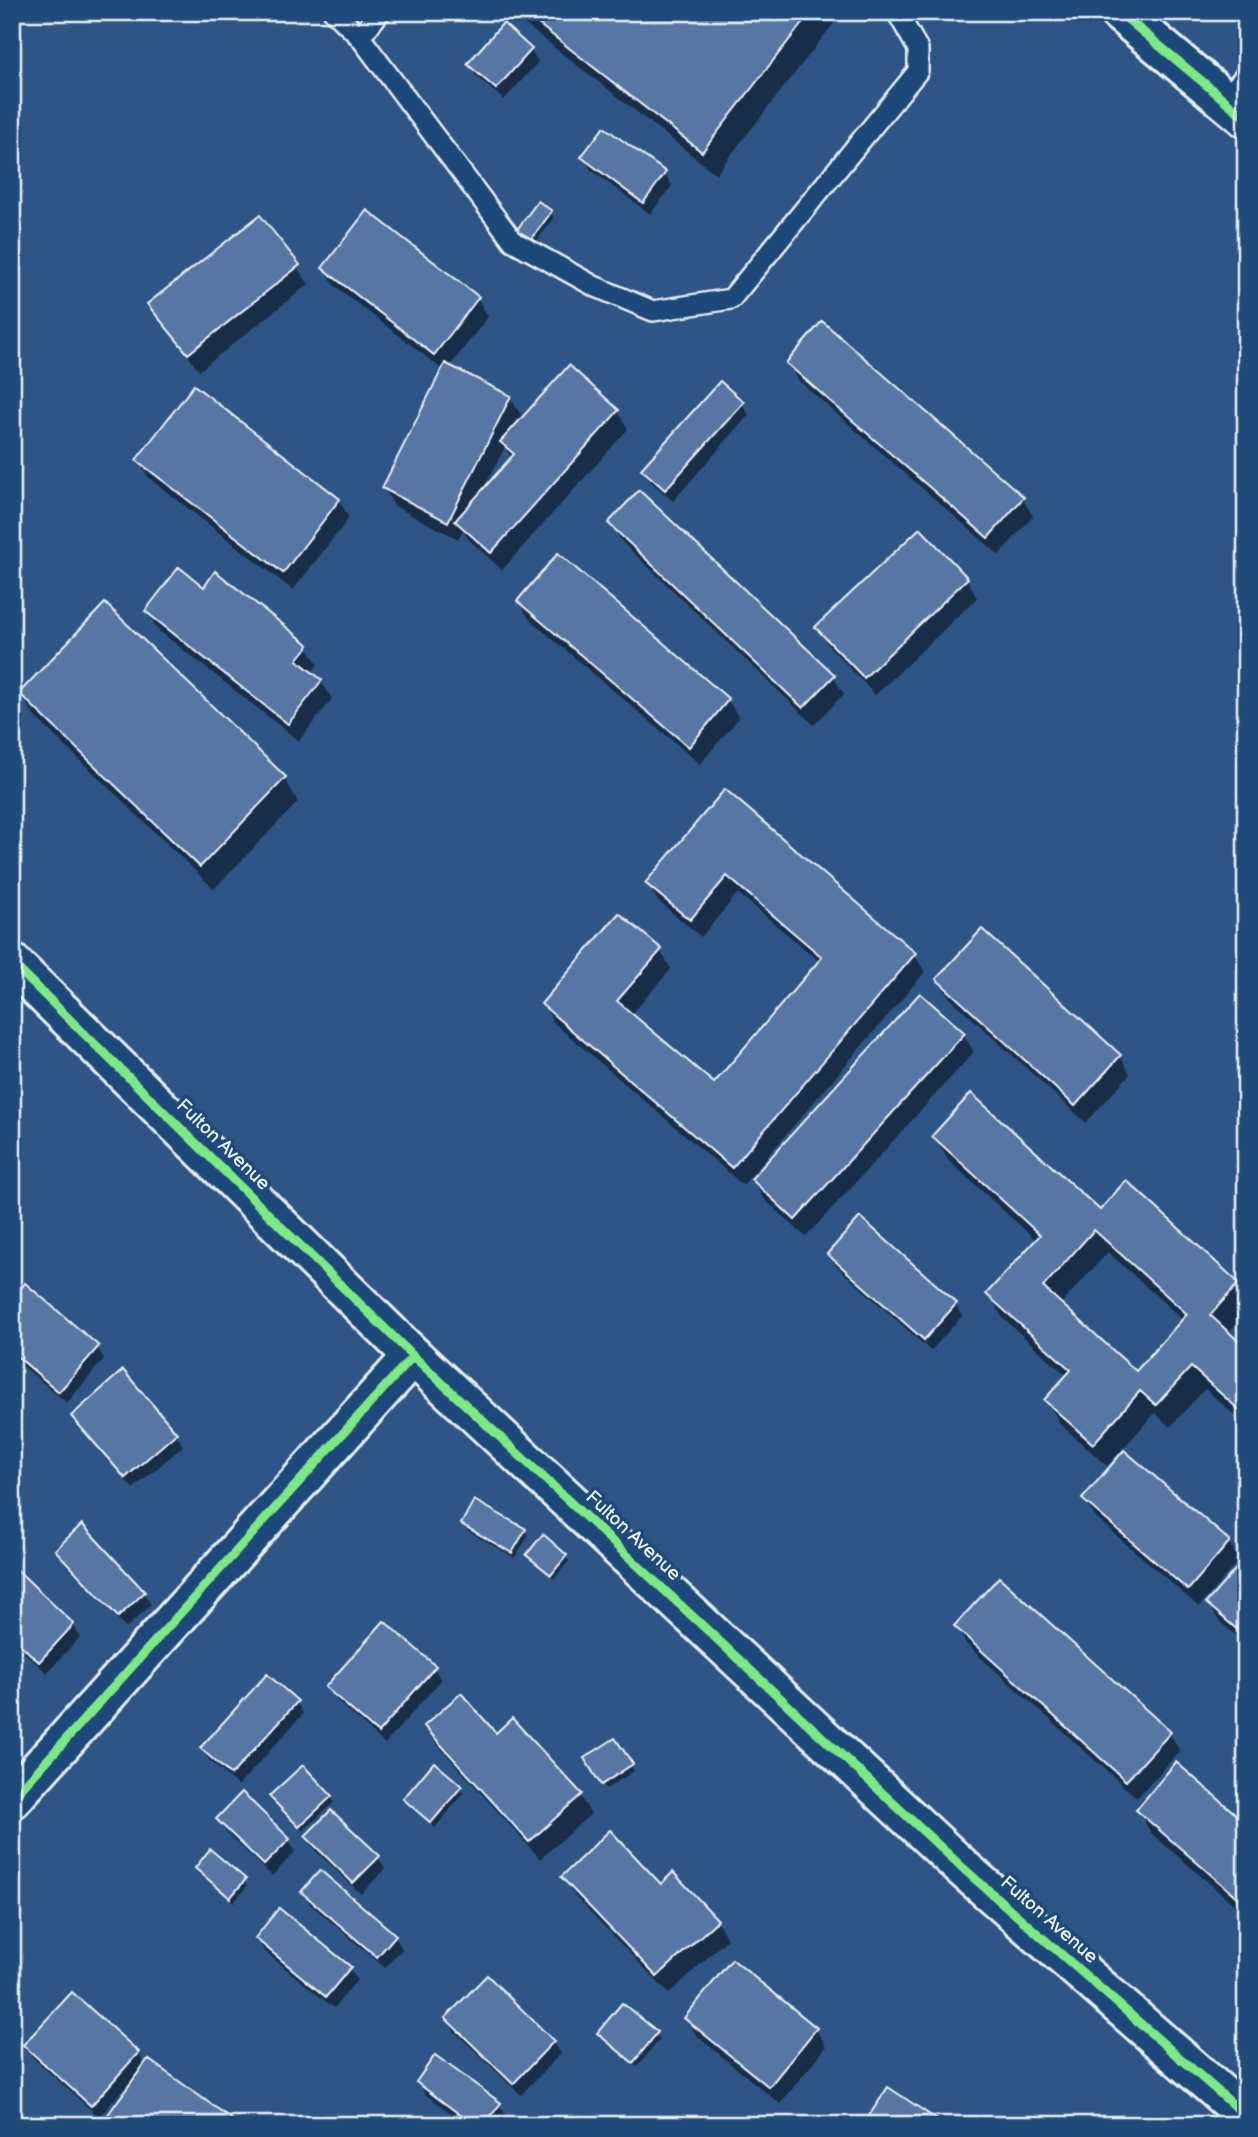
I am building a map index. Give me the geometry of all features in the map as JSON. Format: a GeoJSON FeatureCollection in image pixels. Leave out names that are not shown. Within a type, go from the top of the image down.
{"type":"FeatureCollection","features":[{"type":"Feature","properties":{"kind":"street"},"geometry":{"type":"LineString","coordinates":[[1119,12],[1239,97]]}},
{"type":"Feature","properties":{"kind":"street","name":"Fulton Avenue"},"geometry":{"type":"LineString","coordinates":[[12,964],[413,1356],[965,1870],[1246,2116]]}},
{"type":"Feature","properties":{"kind":"street"},"geometry":{"type":"LineString","coordinates":[[12,1799],[413,1356]]}},
{"type":"Feature","properties":{"kind":"lane"},"geometry":{"type":"LineString","coordinates":[[334,12],[360,37],[513,242],[594,286],[653,311],[731,299],[901,93],[918,71],[918,49],[897,12]]}},
{"type":"Feature","properties":{"kind":"lane"},"geometry":{"type":"LineString","coordinates":[[360,37],[380,12]]}},
{"type":"Feature","properties":{"kind":"building"},"geometry":{"type":"Polygon","coordinates":[[[523,12],[811,12],[702,152],[523,12]]]}},
{"type":"Feature","properties":{"kind":"building"},"geometry":{"type":"Polygon","coordinates":[[[503,23],[532,49],[496,89],[467,64],[503,23]]]}},
{"type":"Feature","properties":{"kind":"building"},"geometry":{"type":"Polygon","coordinates":[[[604,127],[666,172],[643,203],[581,157],[604,127]]]}},
{"type":"Feature","properties":{"kind":"building"},"geometry":{"type":"Polygon","coordinates":[[[538,201],[552,211],[530,241],[516,231],[538,201]]]}},
{"type":"Feature","properties":{"kind":"building"},"geometry":{"type":"Polygon","coordinates":[[[367,210],[479,297],[434,355],[322,268],[367,210]]]}},
{"type":"Feature","properties":{"kind":"building"},"geometry":{"type":"Polygon","coordinates":[[[260,215],[300,265],[188,354],[147,304],[260,215]]]}},
{"type":"Feature","properties":{"kind":"building"},"geometry":{"type":"Polygon","coordinates":[[[822,321],[1024,497],[988,538],[786,363],[822,321]]]}},
{"type":"Feature","properties":{"kind":"building"},"geometry":{"type":"Polygon","coordinates":[[[445,363],[511,396],[448,522],[382,488],[445,363]]]}},
{"type":"Feature","properties":{"kind":"building"},"geometry":{"type":"Polygon","coordinates":[[[569,365],[619,410],[491,553],[455,521],[514,454],[500,442],[569,365]]]}},
{"type":"Feature","properties":{"kind":"building"},"geometry":{"type":"Polygon","coordinates":[[[720,381],[744,402],[665,490],[641,469],[720,381]]]}},
{"type":"Feature","properties":{"kind":"building"},"geometry":{"type":"Polygon","coordinates":[[[194,385],[340,499],[283,573],[136,460],[194,385]]]}},
{"type":"Feature","properties":{"kind":"building"},"geometry":{"type":"Polygon","coordinates":[[[639,490],[835,675],[803,708],[608,523],[639,490]]]}},
{"type":"Feature","properties":{"kind":"building"},"geometry":{"type":"Polygon","coordinates":[[[920,528],[968,578],[864,678],[815,627],[920,528]]]}},
{"type":"Feature","properties":{"kind":"building"},"geometry":{"type":"Polygon","coordinates":[[[558,553],[729,699],[689,747],[517,601],[558,553]]]}},
{"type":"Feature","properties":{"kind":"building"},"geometry":{"type":"Polygon","coordinates":[[[179,567],[204,587],[215,571],[309,645],[297,660],[322,680],[288,724],[145,611],[179,567]]]}},
{"type":"Feature","properties":{"kind":"building"},"geometry":{"type":"Polygon","coordinates":[[[105,603],[286,777],[200,867],[19,693],[105,603]]]}},
{"type":"Feature","properties":{"kind":"building"},"geometry":{"type":"Polygon","coordinates":[[[725,789],[916,953],[732,1168],[541,1004],[619,913],[662,949],[617,1001],[714,1083],[822,957],[727,876],[690,920],[645,883],[725,789]]]}},
{"type":"Feature","properties":{"kind":"building"},"geometry":{"type":"Polygon","coordinates":[[[982,929],[1121,1055],[1075,1106],[936,979],[982,929]]]}},
{"type":"Feature","properties":{"kind":"building"},"geometry":{"type":"Polygon","coordinates":[[[920,993],[965,1033],[795,1220],[751,1179],[920,993]]]}},
{"type":"Feature","properties":{"kind":"building"},"geometry":{"type":"Polygon","coordinates":[[[971,1093],[1100,1210],[1126,1180],[1239,1283],[1210,1315],[1246,1348],[1246,1416],[1191,1367],[1156,1405],[1140,1391],[1093,1444],[1044,1400],[1071,1370],[986,1294],[1040,1235],[932,1136],[971,1093]],[[1094,1230],[1043,1287],[1136,1371],[1187,1314],[1094,1230]]]}},
{"type":"Feature","properties":{"kind":"building"},"geometry":{"type":"Polygon","coordinates":[[[860,1217],[957,1303],[924,1340],[827,1254],[860,1217]]]}},
{"type":"Feature","properties":{"kind":"building"},"geometry":{"type":"Polygon","coordinates":[[[25,1283],[99,1346],[59,1392],[12,1352],[12,1299],[25,1283]]]}},
{"type":"Feature","properties":{"kind":"building"},"geometry":{"type":"Polygon","coordinates":[[[123,1370],[177,1433],[125,1478],[71,1416],[123,1370]]]}},
{"type":"Feature","properties":{"kind":"building"},"geometry":{"type":"Polygon","coordinates":[[[1124,1450],[1230,1541],[1188,1590],[1082,1499],[1124,1450]]]}},
{"type":"Feature","properties":{"kind":"building"},"geometry":{"type":"Polygon","coordinates":[[[474,1500],[526,1529],[512,1553],[461,1524],[474,1500]]]}},
{"type":"Feature","properties":{"kind":"building"},"geometry":{"type":"Polygon","coordinates":[[[82,1524],[145,1592],[118,1617],[55,1550],[82,1524]]]}},
{"type":"Feature","properties":{"kind":"building"},"geometry":{"type":"Polygon","coordinates":[[[543,1534],[567,1555],[551,1575],[526,1555],[543,1534]]]}},
{"type":"Feature","properties":{"kind":"building"},"geometry":{"type":"Polygon","coordinates":[[[1246,1557],[1246,1637],[1206,1603],[1246,1557]]]}},
{"type":"Feature","properties":{"kind":"building"},"geometry":{"type":"Polygon","coordinates":[[[12,1565],[74,1624],[39,1662],[12,1637],[12,1565]]]}},
{"type":"Feature","properties":{"kind":"building"},"geometry":{"type":"Polygon","coordinates":[[[999,1577],[1171,1732],[1126,1781],[954,1626],[999,1577]]]}},
{"type":"Feature","properties":{"kind":"building"},"geometry":{"type":"Polygon","coordinates":[[[384,1621],[436,1666],[378,1733],[325,1687],[384,1621]]]}},
{"type":"Feature","properties":{"kind":"building"},"geometry":{"type":"Polygon","coordinates":[[[267,1674],[298,1701],[231,1775],[200,1748],[267,1674]]]}},
{"type":"Feature","properties":{"kind":"building"},"geometry":{"type":"Polygon","coordinates":[[[461,1693],[496,1733],[512,1718],[582,1794],[529,1842],[424,1726],[461,1693]]]}},
{"type":"Feature","properties":{"kind":"building"},"geometry":{"type":"Polygon","coordinates":[[[615,1738],[633,1764],[601,1785],[584,1758],[615,1738]]]}},
{"type":"Feature","properties":{"kind":"building"},"geometry":{"type":"Polygon","coordinates":[[[434,1762],[462,1786],[431,1823],[403,1799],[434,1762]]]}},
{"type":"Feature","properties":{"kind":"building"},"geometry":{"type":"Polygon","coordinates":[[[1176,1762],[1246,1823],[1246,1905],[1136,1810],[1176,1762]]]}},
{"type":"Feature","properties":{"kind":"building"},"geometry":{"type":"Polygon","coordinates":[[[303,1765],[332,1796],[299,1827],[269,1796],[303,1765]]]}},
{"type":"Feature","properties":{"kind":"building"},"geometry":{"type":"Polygon","coordinates":[[[242,1792],[290,1839],[264,1865],[216,1819],[242,1792]]]}},
{"type":"Feature","properties":{"kind":"building"},"geometry":{"type":"Polygon","coordinates":[[[331,1810],[380,1856],[353,1883],[305,1836],[331,1810]]]}},
{"type":"Feature","properties":{"kind":"building"},"geometry":{"type":"Polygon","coordinates":[[[610,1830],[661,1884],[673,1872],[718,1920],[657,1977],[561,1877],[610,1830]]]}},
{"type":"Feature","properties":{"kind":"building"},"geometry":{"type":"Polygon","coordinates":[[[210,1849],[246,1879],[230,1898],[195,1868],[210,1849]]]}},
{"type":"Feature","properties":{"kind":"building"},"geometry":{"type":"Polygon","coordinates":[[[320,1870],[396,1935],[377,1957],[301,1892],[320,1870]]]}},
{"type":"Feature","properties":{"kind":"building"},"geometry":{"type":"Polygon","coordinates":[[[279,1908],[351,1967],[326,1997],[255,1938],[279,1908]]]}},
{"type":"Feature","properties":{"kind":"building"},"geometry":{"type":"Polygon","coordinates":[[[732,1959],[817,2028],[769,2087],[684,2018],[732,1959]]]}},
{"type":"Feature","properties":{"kind":"building"},"geometry":{"type":"Polygon","coordinates":[[[487,1975],[554,2041],[513,2084],[445,2018],[487,1975]]]}},
{"type":"Feature","properties":{"kind":"building"},"geometry":{"type":"Polygon","coordinates":[[[72,1992],[139,2052],[91,2106],[23,2045],[72,1992]]]}},
{"type":"Feature","properties":{"kind":"building"},"geometry":{"type":"Polygon","coordinates":[[[622,2003],[658,2032],[633,2063],[597,2033],[622,2003]]]}},
{"type":"Feature","properties":{"kind":"building"},"geometry":{"type":"Polygon","coordinates":[[[435,2055],[501,2103],[484,2125],[474,2125],[416,2082],[435,2055]]]}},
{"type":"Feature","properties":{"kind":"building"},"geometry":{"type":"Polygon","coordinates":[[[148,2059],[240,2125],[120,2125],[107,2116],[148,2059]]]}},
{"type":"Feature","properties":{"kind":"building"},"geometry":{"type":"Polygon","coordinates":[[[888,2087],[945,2125],[863,2125],[888,2087]]]}},
{"type":"Feature","properties":{"kind":"cycle path"},"geometry":{"type":"LineString","coordinates":[[1119,12],[1246,118]]}},
{"type":"Feature","properties":{"kind":"cycle path"},"geometry":{"type":"LineString","coordinates":[[12,963],[413,1356],[965,1870],[1246,2116]]}},
{"type":"Feature","properties":{"kind":"cycle path"},"geometry":{"type":"LineString","coordinates":[[12,1799],[413,1356]]}}]}
